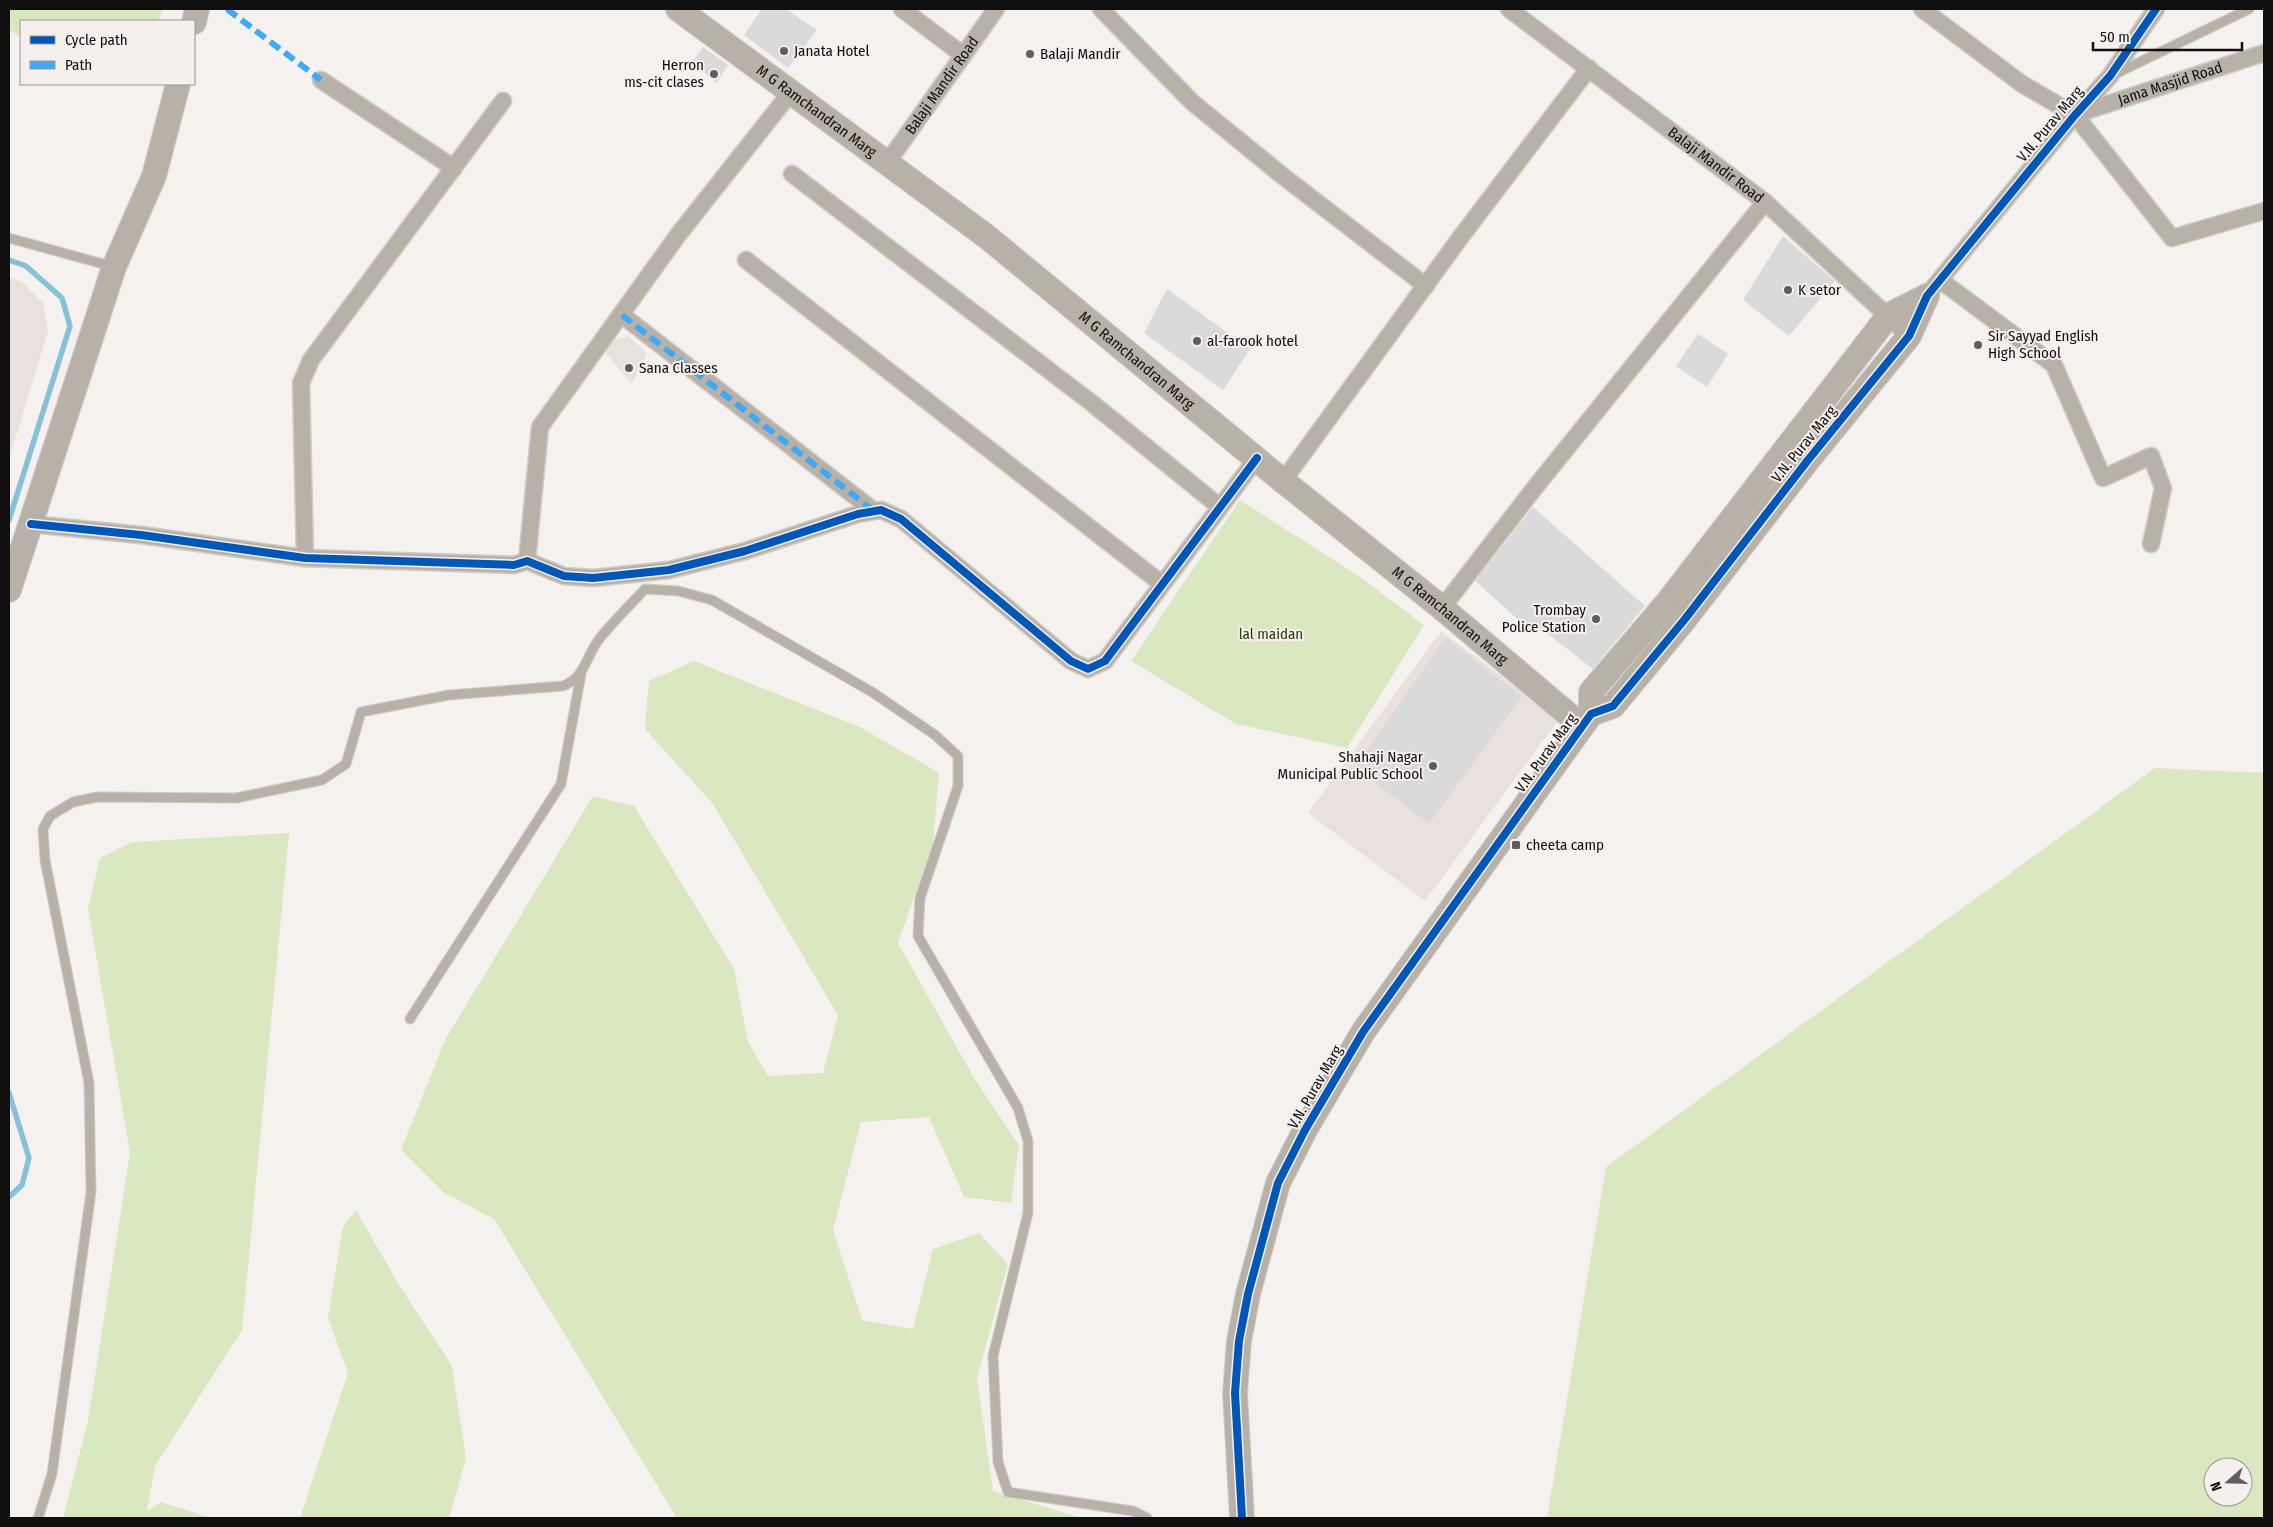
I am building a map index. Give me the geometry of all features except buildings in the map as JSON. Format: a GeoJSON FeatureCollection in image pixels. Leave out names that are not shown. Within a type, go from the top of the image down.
{"type":"FeatureCollection","features":[{"type":"Feature","properties":{"kind":"street","name":"M G Ramchandran Marg"},"geometry":{"type":"LineString","coordinates":[[678,9],[986,236],[1283,481],[1442,608],[1587,720]]}},
{"type":"Feature","properties":{"kind":"street"},"geometry":{"type":"LineString","coordinates":[[902,9],[963,55]]}},
{"type":"Feature","properties":{"kind":"street","name":"Balaji Mandir Road"},"geometry":{"type":"LineString","coordinates":[[887,163],[996,9]]}},
{"type":"Feature","properties":{"kind":"street"},"geometry":{"type":"LineString","coordinates":[[1101,9],[1192,102],[1284,177],[1426,286]]}},
{"type":"Feature","properties":{"kind":"street","name":"Balaji Mandir Road"},"geometry":{"type":"LineString","coordinates":[[1510,9],[1765,202],[1889,315],[1909,336]]}},
{"type":"Feature","properties":{"kind":"street"},"geometry":{"type":"LineString","coordinates":[[1922,9],[2022,84],[2075,115],[2172,238],[2264,210]]}},
{"type":"Feature","properties":{"kind":"street","name":"V.N. Purav Marg"},"geometry":{"type":"LineString","coordinates":[[1242,1518],[1235,1393],[1239,1341],[1248,1294],[1278,1183],[1305,1130],[1363,1032],[1587,720],[1613,706],[1685,619],[1808,460],[1909,336],[1934,288],[2075,115],[2110,76],[2156,9]]}},
{"type":"Feature","properties":{"kind":"street","name":"Jama Masjid Road"},"geometry":{"type":"LineString","coordinates":[[2075,115],[2264,53]]}},
{"type":"Feature","properties":{"kind":"street"},"geometry":{"type":"LineString","coordinates":[[1283,481],[1589,68]]}},
{"type":"Feature","properties":{"kind":"street"},"geometry":{"type":"LineString","coordinates":[[321,80],[454,168]]}},
{"type":"Feature","properties":{"kind":"street"},"geometry":{"type":"LineString","coordinates":[[9,590],[114,267],[154,176],[178,85]]}},
{"type":"Feature","properties":{"kind":"street"},"geometry":{"type":"LineString","coordinates":[[527,561],[540,427],[678,235],[791,92]]}},
{"type":"Feature","properties":{"kind":"street"},"geometry":{"type":"LineString","coordinates":[[305,558],[301,383],[311,360],[503,101]]}},
{"type":"Feature","properties":{"kind":"street"},"geometry":{"type":"LineString","coordinates":[[792,174],[1093,404],[1220,507]]}},
{"type":"Feature","properties":{"kind":"street"},"geometry":{"type":"LineString","coordinates":[[1442,608],[1533,490],[1765,202]]}},
{"type":"Feature","properties":{"kind":"street"},"geometry":{"type":"LineString","coordinates":[[746,260],[1162,584]]}},
{"type":"Feature","properties":{"kind":"street"},"geometry":{"type":"LineString","coordinates":[[1934,288],[2054,365],[2103,478],[2151,456],[2164,488],[2151,544]]}},
{"type":"Feature","properties":{"kind":"street","name":"V.N. Purav Marg"},"geometry":{"type":"LineString","coordinates":[[1587,720],[1591,692],[1666,603],[1889,315],[1934,288]]}},
{"type":"Feature","properties":{"kind":"street"},"geometry":{"type":"LineString","coordinates":[[622,315],[874,512]]}},
{"type":"Feature","properties":{"kind":"street"},"geometry":{"type":"LineString","coordinates":[[1788,445],[1808,460]]}},
{"type":"Feature","properties":{"kind":"street"},"geometry":{"type":"LineString","coordinates":[[30,524],[141,535],[305,558],[514,565],[527,561],[564,576],[593,578],[670,570],[745,551],[858,514],[881,510],[901,519],[1071,661],[1088,669],[1105,660],[1256,458]]}},
{"type":"Feature","properties":{"kind":"street"},"geometry":{"type":"LineString","coordinates":[[1666,603],[1685,619]]}},
{"type":"Feature","properties":{"kind":"lane"},"geometry":{"type":"LineString","coordinates":[[2110,76],[2249,9]]}},
{"type":"Feature","properties":{"kind":"lane"},"geometry":{"type":"LineString","coordinates":[[9,238],[114,267]]}},
{"type":"Feature","properties":{"kind":"lane"},"geometry":{"type":"LineString","coordinates":[[410,1019],[561,784],[581,674],[598,640],[644,589],[678,591],[712,600],[872,692],[935,735],[958,756],[958,786],[920,898],[918,936],[1018,1108],[1028,1141],[1028,1213],[993,1356],[998,1462],[1008,1492],[1132,1512],[1147,1518]]}},
{"type":"Feature","properties":{"kind":"lane"},"geometry":{"type":"LineString","coordinates":[[38,1518],[52,1474],[91,1192],[89,1083],[44,860],[43,829],[50,816],[73,802],[97,797],[236,798],[322,780],[346,764],[361,712],[449,695],[563,686],[572,682],[581,674]]}},
{"type":"Feature","properties":{"kind":"shaded area"},"geometry":{"type":"Polygon","coordinates":[[[9,278],[21,281],[43,303],[48,331],[9,459],[9,278]]]}},
{"type":"Feature","properties":{"kind":"shaded area","name":"Sana Classes"},"geometry":{"type":"Polygon","coordinates":[[[628,336],[647,353],[632,384],[599,345],[628,336]]]}},
{"type":"Feature","properties":{"kind":"shaded area","name":"Shahaji Nagar Municipal Public School"},"geometry":{"type":"Polygon","coordinates":[[[1441,631],[1559,719],[1425,901],[1308,813],[1441,631]]]}},
{"type":"Feature","properties":{"kind":"green space"},"geometry":{"type":"Polygon","coordinates":[[[9,9],[164,9],[158,20],[20,20],[20,36],[9,30],[9,9]]]}},
{"type":"Feature","properties":{"kind":"green space","name":"lal maidan"},"geometry":{"type":"Polygon","coordinates":[[[1240,500],[1363,579],[1424,625],[1347,748],[1236,724],[1131,661],[1240,500]]]}},
{"type":"Feature","properties":{"kind":"green space"},"geometry":{"type":"Polygon","coordinates":[[[694,661],[862,728],[939,773],[933,843],[898,943],[974,1078],[1019,1145],[1011,1203],[964,1197],[929,1117],[861,1122],[833,1230],[862,1320],[913,1329],[933,1249],[979,1233],[1008,1264],[977,1378],[993,1491],[1081,1518],[677,1518],[494,1219],[443,1192],[401,1150],[445,1040],[593,796],[634,806],[734,969],[748,1042],[768,1076],[823,1073],[838,1015],[713,804],[645,729],[649,681],[694,661]]]}},
{"type":"Feature","properties":{"kind":"green space"},"geometry":{"type":"Polygon","coordinates":[[[2155,768],[2264,773],[2264,1518],[1547,1518],[1606,1167],[2155,768]]]}},
{"type":"Feature","properties":{"kind":"green space"},"geometry":{"type":"Polygon","coordinates":[[[289,833],[242,1330],[155,1466],[147,1511],[161,1502],[211,1518],[63,1518],[88,1421],[130,1153],[88,908],[100,858],[132,842],[289,833]]]}},
{"type":"Feature","properties":{"kind":"green space"},"geometry":{"type":"Polygon","coordinates":[[[356,1210],[399,1285],[452,1366],[466,1459],[449,1518],[300,1518],[348,1373],[328,1318],[343,1227],[356,1210]]]}},
{"type":"Feature","properties":{"kind":"waterway"},"geometry":{"type":"LineString","coordinates":[[9,260],[26,266],[62,298],[70,326],[9,520]]}},
{"type":"Feature","properties":{"kind":"waterway"},"geometry":{"type":"LineString","coordinates":[[9,1093],[29,1158],[22,1185],[9,1197]]}},
{"type":"Feature","properties":{"kind":"marked path"},"geometry":{"type":"LineString","coordinates":[[227,9],[321,80]]}},
{"type":"Feature","properties":{"kind":"marked path"},"geometry":{"type":"LineString","coordinates":[[622,315],[874,511]]}},
{"type":"Feature","properties":{"kind":"cycle path"},"geometry":{"type":"LineString","coordinates":[[1242,1518],[1235,1393],[1239,1341],[1248,1294],[1278,1183],[1305,1130],[1363,1032],[1591,714],[1613,706],[1685,619],[1808,460],[1909,336],[1927,296],[2075,115],[2110,76],[2156,9]]}},
{"type":"Feature","properties":{"kind":"cycle path"},"geometry":{"type":"LineString","coordinates":[[31,524],[141,535],[305,558],[514,565],[527,561],[564,576],[593,578],[669,570],[745,551],[858,514],[881,510],[901,519],[1071,661],[1088,669],[1105,661],[1257,458]]}},
{"type":"Feature","properties":{"kind":"place","name":"Janata Hotel"},"geometry":{"type":"Point","coordinates":[784,51]}},
{"type":"Feature","properties":{"kind":"place","name":"Balaji Mandir"},"geometry":{"type":"Point","coordinates":[1030,54]}},
{"type":"Feature","properties":{"kind":"place","name":"Herron ms-cit clases"},"geometry":{"type":"Point","coordinates":[714,74]}},
{"type":"Feature","properties":{"kind":"place","name":"K setor"},"geometry":{"type":"Point","coordinates":[1788,290]}},
{"type":"Feature","properties":{"kind":"place","name":"al-farook hotel"},"geometry":{"type":"Point","coordinates":[1197,341]}},
{"type":"Feature","properties":{"kind":"place","name":"Sir Sayyad English High School"},"geometry":{"type":"Point","coordinates":[1978,345]}},
{"type":"Feature","properties":{"kind":"place","name":"Sana Classes"},"geometry":{"type":"Point","coordinates":[629,368]}},
{"type":"Feature","properties":{"kind":"place","name":"Trombay Police Station"},"geometry":{"type":"Point","coordinates":[1596,619]}},
{"type":"Feature","properties":{"kind":"place","name":"Shahaji Nagar Municipal Public School"},"geometry":{"type":"Point","coordinates":[1433,766]}},
{"type":"Feature","properties":{"kind":"place","name":"cheeta camp"},"geometry":{"type":"Point","coordinates":[1516,845]}}]}
